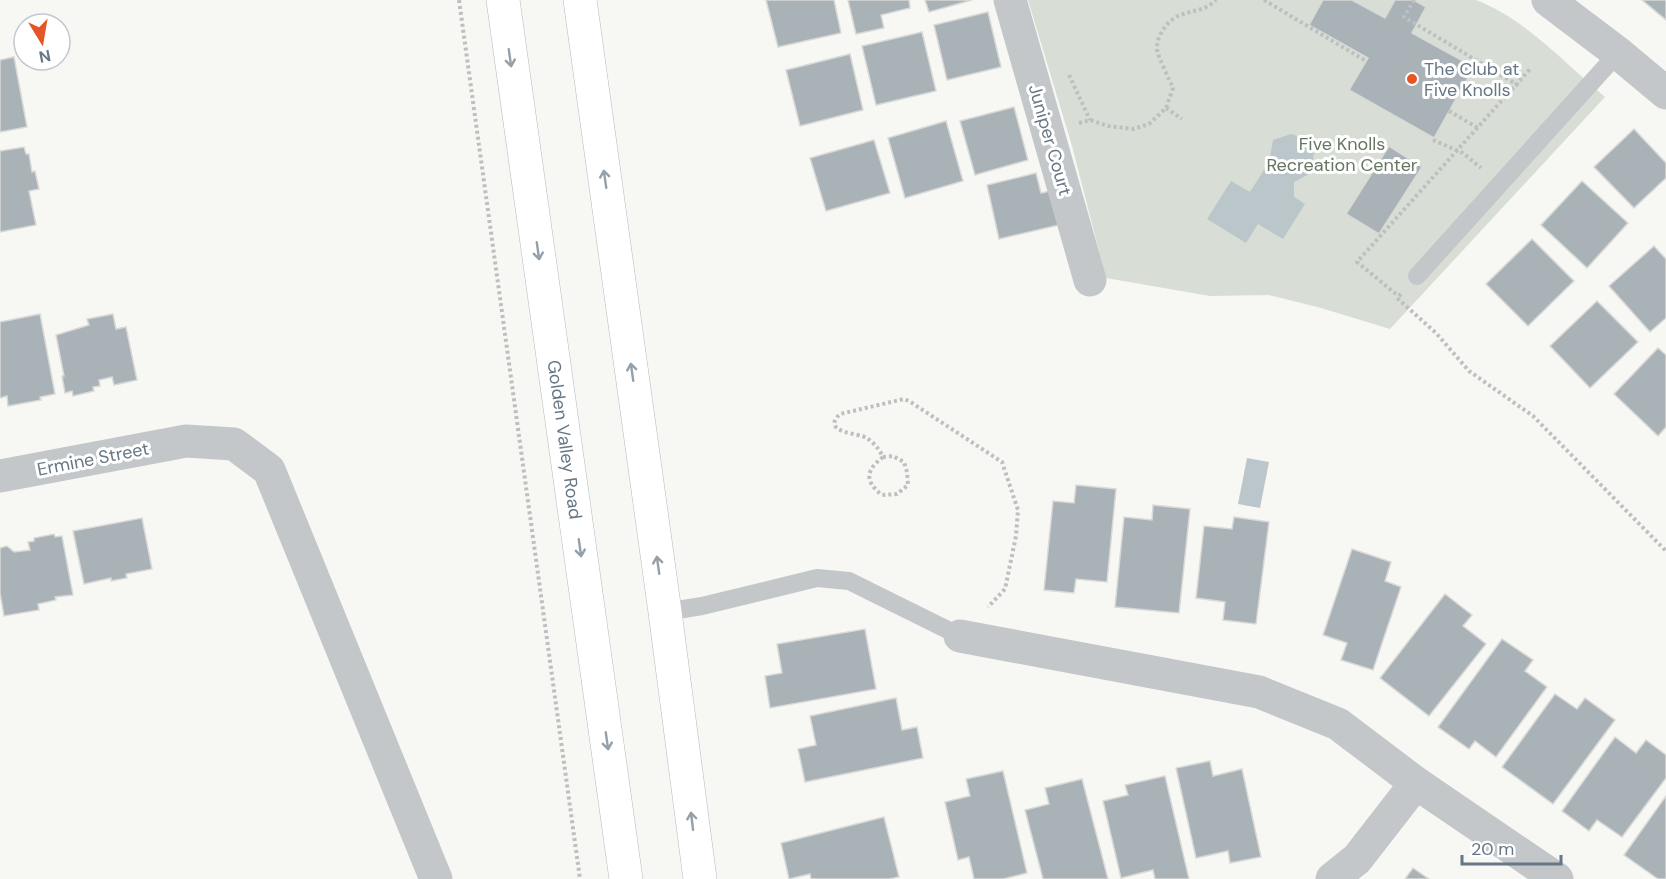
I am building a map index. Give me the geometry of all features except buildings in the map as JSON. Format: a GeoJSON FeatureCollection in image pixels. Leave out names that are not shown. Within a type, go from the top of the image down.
{"type":"FeatureCollection","features":[{"type":"Feature","properties":{"kind":"main road","name":"Golden Valley Road"},"geometry":{"type":"LineString","coordinates":[[502,0],[626,879]]}},
{"type":"Feature","properties":{"kind":"main road"},"geometry":{"type":"LineString","coordinates":[[580,0],[700,879]]}},
{"type":"Feature","properties":{"kind":"street","name":"Juniper Court"},"geometry":{"type":"LineString","coordinates":[[1010,0],[1090,280]]}},
{"type":"Feature","properties":{"kind":"street"},"geometry":{"type":"LineString","coordinates":[[1548,0],[1666,93]]}},
{"type":"Feature","properties":{"kind":"street","name":"Ermine Street"},"geometry":{"type":"LineString","coordinates":[[0,476],[186,441],[234,444],[269,470],[436,879]]}},
{"type":"Feature","properties":{"kind":"street"},"geometry":{"type":"LineString","coordinates":[[960,636],[1259,692],[1338,724],[1416,783],[1557,879]]}},
{"type":"Feature","properties":{"kind":"street"},"geometry":{"type":"LineString","coordinates":[[1332,879],[1357,859],[1416,783]]}},
{"type":"Feature","properties":{"kind":"lane"},"geometry":{"type":"LineString","coordinates":[[1417,276],[1618,53]]}},
{"type":"Feature","properties":{"kind":"lane"},"geometry":{"type":"LineString","coordinates":[[665,612],[702,606],[817,578],[849,581],[960,636]]}},
{"type":"Feature","properties":{"kind":"path"},"geometry":{"type":"LineString","coordinates":[[459,0],[580,879]]}},
{"type":"Feature","properties":{"kind":"path"},"geometry":{"type":"LineString","coordinates":[[1047,131],[1090,120],[1108,126],[1133,129],[1149,124],[1166,108],[1173,88],[1156,49],[1160,35],[1169,21],[1180,14],[1203,10],[1216,0]]}},
{"type":"Feature","properties":{"kind":"path"},"geometry":{"type":"LineString","coordinates":[[1264,0],[1366,62]]}},
{"type":"Feature","properties":{"kind":"path"},"geometry":{"type":"LineString","coordinates":[[1414,0],[1404,17],[1519,86]]}},
{"type":"Feature","properties":{"kind":"path"},"geometry":{"type":"LineString","coordinates":[[1532,68],[1519,86],[1357,262],[1398,296],[1396,298],[1436,333],[1469,371],[1533,416],[1666,551]]}},
{"type":"Feature","properties":{"kind":"path"},"geometry":{"type":"LineString","coordinates":[[1166,108],[1182,119]]}},
{"type":"Feature","properties":{"kind":"path"},"geometry":{"type":"LineString","coordinates":[[1449,111],[1478,128]]}},
{"type":"Feature","properties":{"kind":"path"},"geometry":{"type":"LineString","coordinates":[[1433,140],[1457,151]]}},
{"type":"Feature","properties":{"kind":"path"},"geometry":{"type":"LineString","coordinates":[[1398,296],[1417,276]]}},
{"type":"Feature","properties":{"kind":"path"},"geometry":{"type":"LineString","coordinates":[[883,457],[873,442],[865,437],[837,429],[835,419],[840,414],[903,399],[1002,462],[1018,510],[1016,536],[1005,588],[960,636]]}},
{"type":"Feature","properties":{"kind":"path"},"geometry":{"type":"LineString","coordinates":[[893,456],[904,462],[908,472],[908,485],[897,494],[882,495],[872,487],[869,474],[873,465],[883,457],[893,456]]}},
{"type":"Feature","properties":{"kind":"green space","name":"Five Knolls Recreation Center"},"geometry":{"type":"Polygon","coordinates":[[[1028,0],[1476,0],[1494,8],[1528,30],[1605,97],[1390,329],[1269,295],[1210,296],[1106,278],[1072,146],[1028,0]]]}},
{"type":"Feature","properties":{"kind":"shaded area"},"geometry":{"type":"Polygon","coordinates":[[[1291,134],[1307,139],[1314,152],[1311,173],[1294,182],[1294,197],[1305,204],[1283,239],[1258,224],[1246,243],[1207,219],[1231,181],[1250,192],[1269,162],[1273,140],[1291,134]]]}},
{"type":"Feature","properties":{"kind":"shaded area"},"geometry":{"type":"Polygon","coordinates":[[[1247,458],[1269,462],[1260,508],[1238,504],[1247,458]]]}},
{"type":"Feature","properties":{"kind":"place","name":"The Club at Five Knolls"},"geometry":{"type":"Point","coordinates":[1412,79]}}]}
